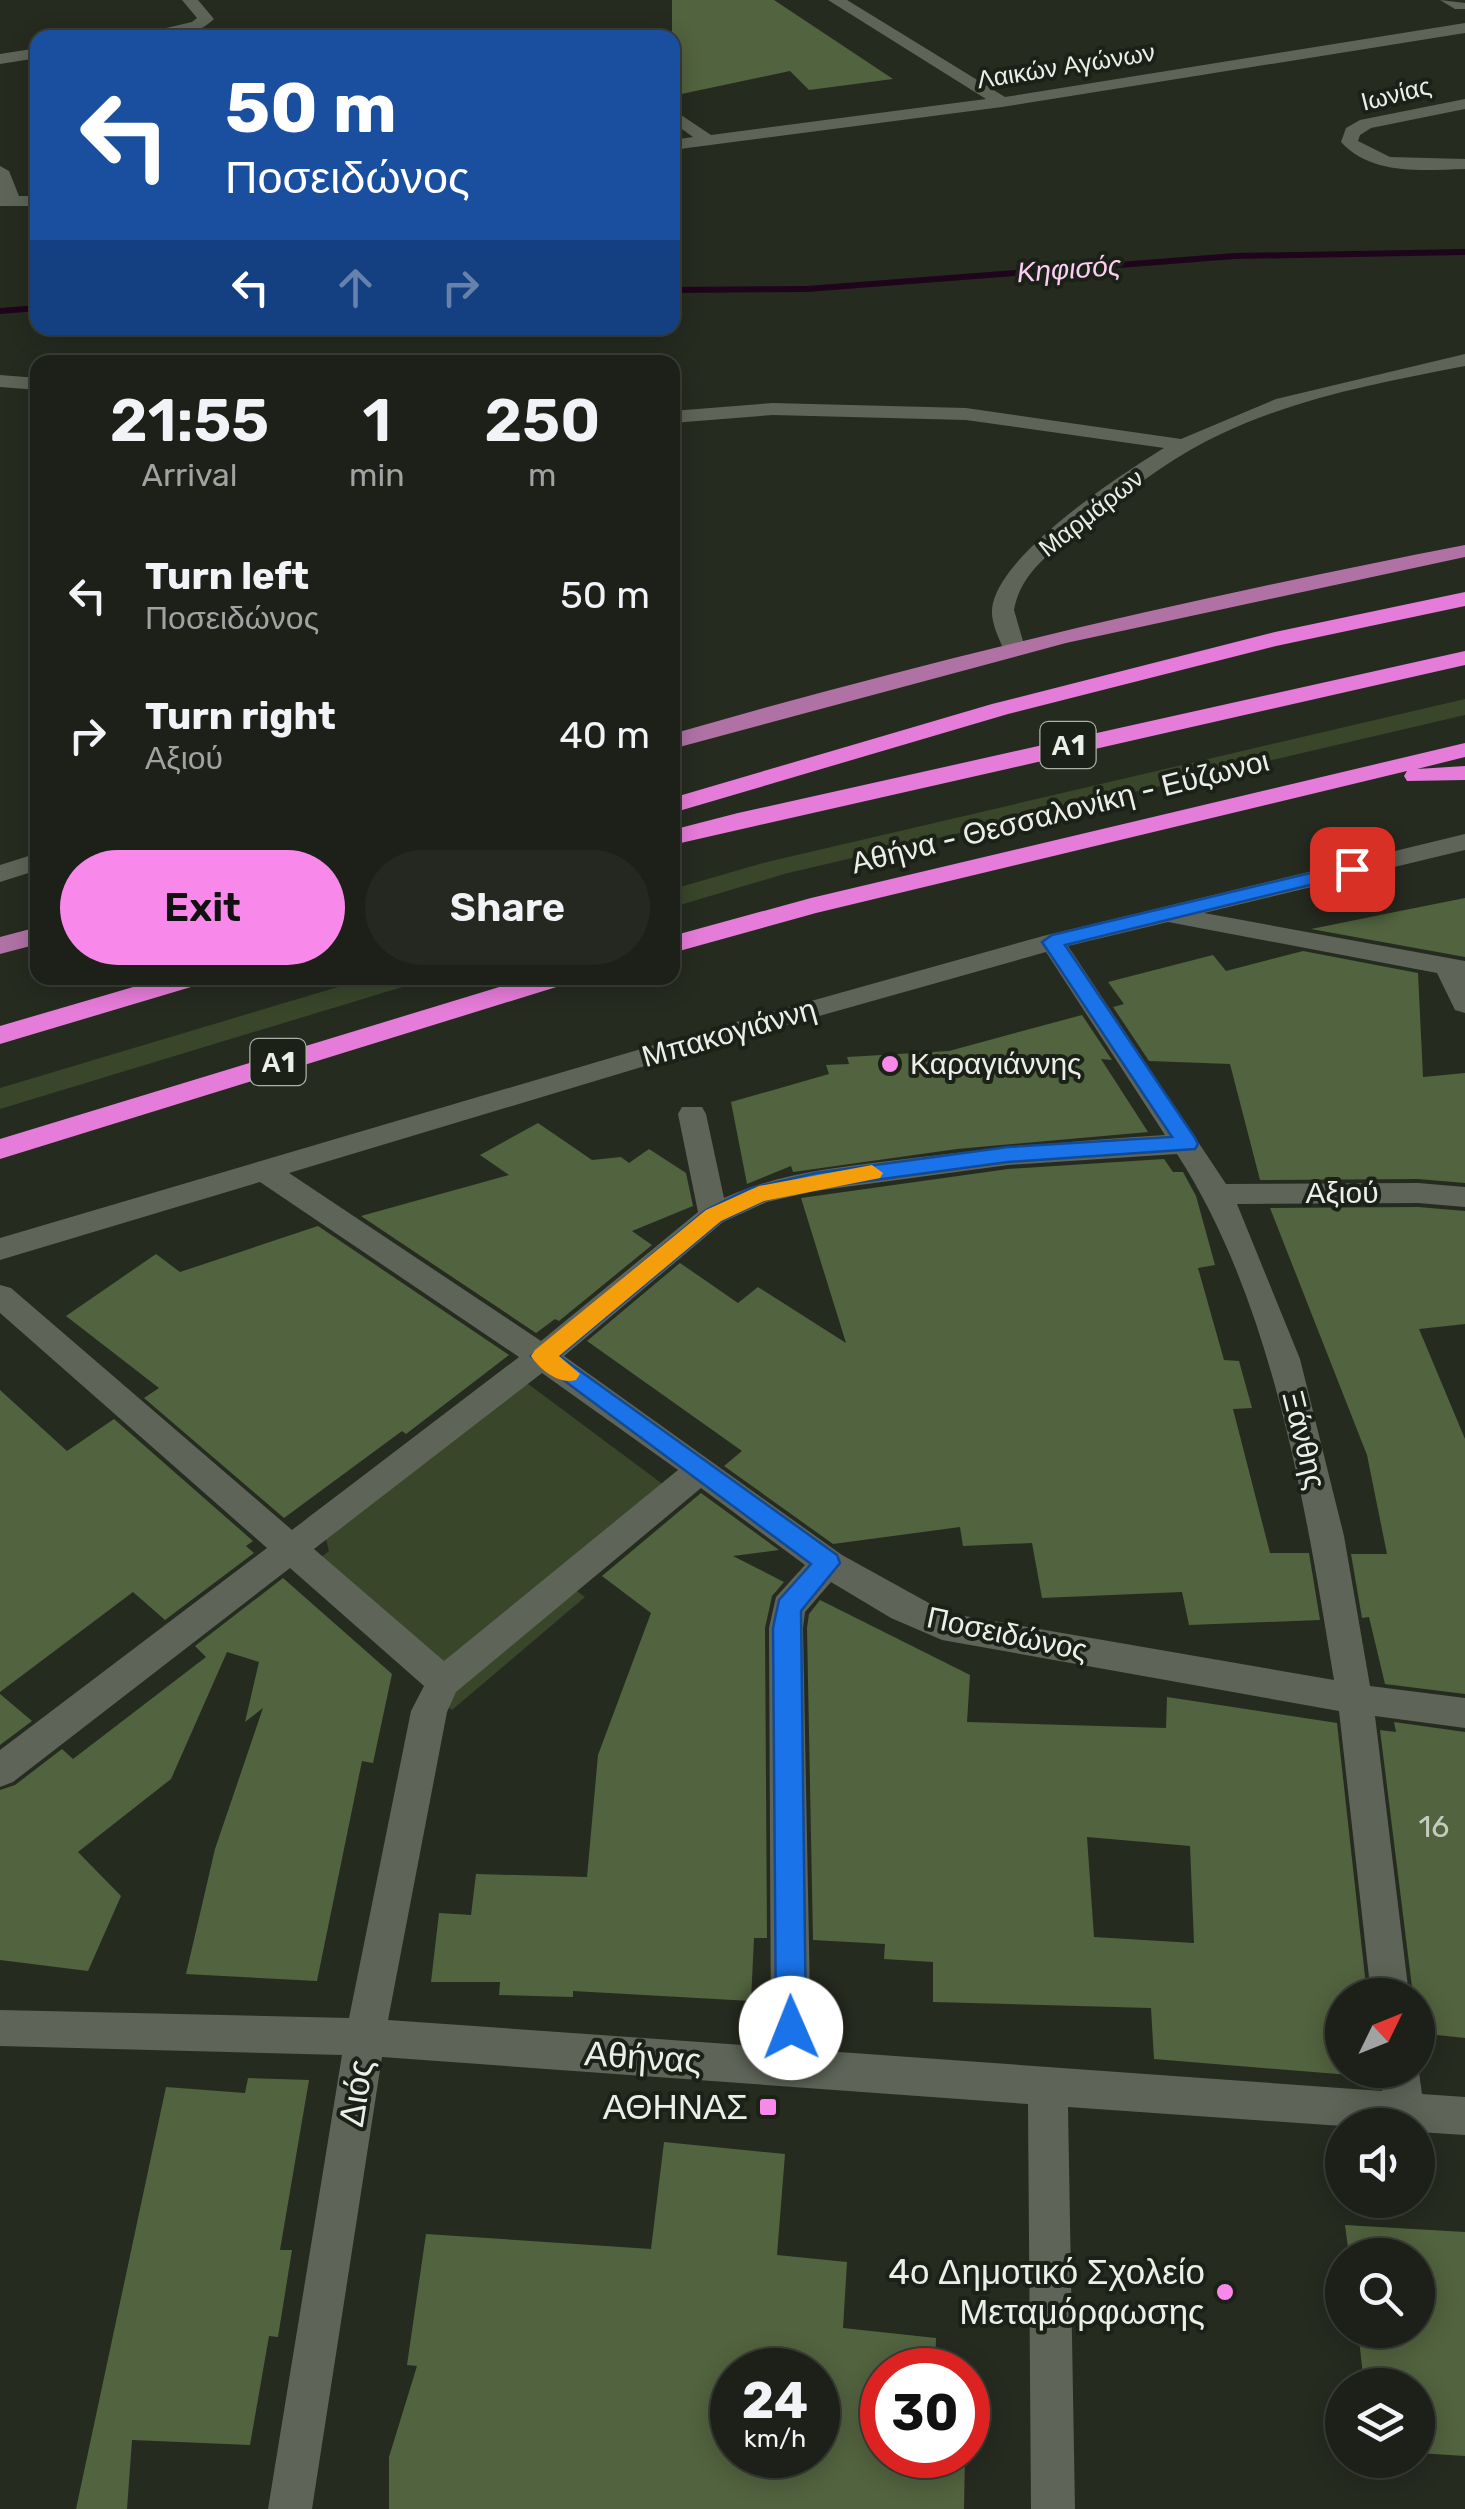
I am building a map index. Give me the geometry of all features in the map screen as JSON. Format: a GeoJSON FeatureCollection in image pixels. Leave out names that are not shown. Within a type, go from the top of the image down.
{"type":"FeatureCollection","features":[{"type":"Feature","properties":{"kind":"highway"},"geometry":{"type":"LineString","coordinates":[[680,804],[1000,709],[1276,639],[1465,599]]}},
{"type":"Feature","properties":{"kind":"highway","name":"Αθήνα - Θεσσαλονίκη - Εύζωνοι"},"geometry":{"type":"LineString","coordinates":[[680,836],[1465,658]]}},
{"type":"Feature","properties":{"kind":"highway","name":"Αθήνα - Θεσσαλονίκη - Εύζωνοι"},"geometry":{"type":"LineString","coordinates":[[680,943],[810,906],[1465,750]]}},
{"type":"Feature","properties":{"kind":"highway"},"geometry":{"type":"LineString","coordinates":[[1328,781],[1465,774]]}},
{"type":"Feature","properties":{"kind":"highway"},"geometry":{"type":"LineString","coordinates":[[0,1036],[166,985]]}},
{"type":"Feature","properties":{"kind":"highway","name":"Α1"},"geometry":{"type":"LineString","coordinates":[[0,1149],[534,985]]}},
{"type":"Feature","properties":{"kind":"main road"},"geometry":{"type":"LineString","coordinates":[[680,740],[1014,648],[1264,590],[1465,551]]}},
{"type":"Feature","properties":{"kind":"main road"},"geometry":{"type":"LineString","coordinates":[[0,946],[30,937]]}},
{"type":"Feature","properties":{"kind":"street"},"geometry":{"type":"LineString","coordinates":[[175,30],[197,26],[206,19],[190,0]]}},
{"type":"Feature","properties":{"kind":"street"},"geometry":{"type":"LineString","coordinates":[[836,0],[1002,102]]}},
{"type":"Feature","properties":{"kind":"street","name":"Λαικών Αγώνων"},"geometry":{"type":"LineString","coordinates":[[680,144],[1002,102],[1465,28]]}},
{"type":"Feature","properties":{"kind":"street"},"geometry":{"type":"LineString","coordinates":[[1,58],[30,54]]}},
{"type":"Feature","properties":{"kind":"street","name":"Ιωνίας"},"geometry":{"type":"LineString","coordinates":[[1465,104],[1366,124],[1352,132],[1349,142],[1362,154],[1380,161],[1465,164]]}},
{"type":"Feature","properties":{"kind":"street"},"geometry":{"type":"LineString","coordinates":[[680,120],[707,140]]}},
{"type":"Feature","properties":{"kind":"street"},"geometry":{"type":"LineString","coordinates":[[0,172],[9,184],[10,194],[3,201]]}},
{"type":"Feature","properties":{"kind":"street"},"geometry":{"type":"LineString","coordinates":[[3,201],[30,201]]}},
{"type":"Feature","properties":{"kind":"street","name":"Μαρμάρων"},"geometry":{"type":"LineString","coordinates":[[1014,648],[1002,608],[1015,576],[1048,543],[1105,498],[1184,446],[1226,425],[1361,381],[1465,360]]}},
{"type":"Feature","properties":{"kind":"street"},"geometry":{"type":"LineString","coordinates":[[0,381],[30,383]]}},
{"type":"Feature","properties":{"kind":"street"},"geometry":{"type":"LineString","coordinates":[[0,398],[30,385]]}},
{"type":"Feature","properties":{"kind":"street"},"geometry":{"type":"LineString","coordinates":[[680,416],[773,409],[966,414],[1184,446]]}},
{"type":"Feature","properties":{"kind":"street","name":"Μπακογιάννη"},"geometry":{"type":"LineString","coordinates":[[0,1249],[262,1169],[1052,942],[1465,842]]}},
{"type":"Feature","properties":{"kind":"street"},"geometry":{"type":"LineString","coordinates":[[0,874],[30,865]]}},
{"type":"Feature","properties":{"kind":"street"},"geometry":{"type":"LineString","coordinates":[[1163,913],[1456,969],[1465,1004]]}},
{"type":"Feature","properties":{"kind":"street","name":"Ξάνθης"},"geometry":{"type":"LineString","coordinates":[[1052,942],[1218,1194],[1284,1358],[1327,1536],[1355,1699],[1388,1978]]}},
{"type":"Feature","properties":{"kind":"street"},"geometry":{"type":"LineString","coordinates":[[692,1114],[714,1215]]}},
{"type":"Feature","properties":{"kind":"street"},"geometry":{"type":"LineString","coordinates":[[0,1770],[543,1356],[714,1215],[759,1194],[816,1181],[1008,1155],[1187,1144]]}},
{"type":"Feature","properties":{"kind":"street","name":"Ποσειδώνος"},"geometry":{"type":"LineString","coordinates":[[262,1169],[543,1356],[828,1563],[892,1604],[942,1626],[1355,1699],[1465,1713]]}},
{"type":"Feature","properties":{"kind":"street","name":"Αξιού"},"geometry":{"type":"LineString","coordinates":[[1218,1194],[1418,1192],[1465,1197]]}},
{"type":"Feature","properties":{"kind":"street"},"geometry":{"type":"LineString","coordinates":[[0,1296],[444,1682],[701,1469]]}},
{"type":"Feature","properties":{"kind":"street"},"geometry":{"type":"LineString","coordinates":[[791,2068],[786,1628],[788,1607],[828,1563]]}},
{"type":"Feature","properties":{"kind":"street","name":"Διός"},"geometry":{"type":"LineString","coordinates":[[290,2509],[365,2037],[428,1711],[444,1682]]}},
{"type":"Feature","properties":{"kind":"street","name":"Αθήνας"},"geometry":{"type":"LineString","coordinates":[[0,2028],[365,2037],[1374,2108]]}},
{"type":"Feature","properties":{"kind":"street"},"geometry":{"type":"LineString","coordinates":[[1048,2086],[1053,2509]]}},
{"type":"Feature","properties":{"kind":"street","name":"Αθήνας"},"geometry":{"type":"LineString","coordinates":[[1435,2113],[1465,2116]]}},
{"type":"Feature","properties":{"kind":"green space"},"geometry":{"type":"Polygon","coordinates":[[[1465,699],[1465,715],[788,873],[680,905],[680,887],[767,862],[1465,699]]]}},
{"type":"Feature","properties":{"kind":"green space"},"geometry":{"type":"Polygon","coordinates":[[[345,985],[409,985],[0,1109],[0,1088],[345,985]]]}},
{"type":"Feature","properties":{"kind":"green space"},"geometry":{"type":"Polygon","coordinates":[[[508,1369],[680,1497],[573,1588],[585,1597],[452,1710],[300,1574],[329,1551],[324,1532],[307,1518],[508,1369]]]}},
{"type":"Feature","properties":{"kind":"building"},"geometry":{"type":"Polygon","coordinates":[[[672,0],[774,0],[893,79],[809,90],[790,71],[680,94],[680,30],[672,30],[672,0]]]}},
{"type":"Feature","properties":{"kind":"building"},"geometry":{"type":"Polygon","coordinates":[[[1465,898],[1465,957],[1311,929],[1390,913],[1465,898]]]}},
{"type":"Feature","properties":{"kind":"building"},"geometry":{"type":"Polygon","coordinates":[[[1303,951],[1418,973],[1423,1077],[1465,1073],[1465,1183],[1418,1179],[1260,1180],[1230,1064],[1149,1061],[1113,1007],[1124,1004],[1108,982],[1213,955],[1226,971],[1303,951]]]}},
{"type":"Feature","properties":{"kind":"building"},"geometry":{"type":"Polygon","coordinates":[[[1082,1015],[1112,1060],[1101,1059],[1148,1132],[957,1149],[793,1172],[791,1166],[747,1184],[731,1102],[829,1074],[826,1065],[849,1064],[847,1057],[949,1051],[1082,1015]]]}},
{"type":"Feature","properties":{"kind":"building"},"geometry":{"type":"Polygon","coordinates":[[[538,1123],[592,1160],[621,1157],[629,1163],[649,1149],[686,1173],[693,1206],[632,1231],[652,1245],[559,1321],[555,1319],[536,1333],[361,1216],[509,1175],[480,1155],[538,1123]]]}},
{"type":"Feature","properties":{"kind":"building"},"geometry":{"type":"Polygon","coordinates":[[[1164,1159],[1173,1172],[1183,1172],[1196,1196],[1215,1265],[1198,1268],[1224,1360],[1239,1361],[1252,1408],[1233,1409],[1270,1553],[1309,1553],[1320,1620],[1189,1625],[1182,1592],[1042,1598],[1032,1543],[963,1546],[960,1527],[833,1544],[724,1466],[742,1451],[587,1341],[680,1263],[738,1303],[758,1287],[846,1343],[801,1198],[1008,1169],[1164,1159]]]}},
{"type":"Feature","properties":{"kind":"building"},"geometry":{"type":"Polygon","coordinates":[[[1418,1207],[1465,1211],[1465,1324],[1419,1329],[1465,1439],[1465,1694],[1385,1684],[1369,1617],[1362,1618],[1351,1554],[1387,1554],[1367,1455],[1270,1208],[1418,1207]]]}},
{"type":"Feature","properties":{"kind":"building"},"geometry":{"type":"Polygon","coordinates":[[[318,1226],[509,1355],[406,1434],[402,1431],[284,1518],[144,1398],[159,1388],[66,1316],[156,1254],[180,1272],[318,1226]]]}},
{"type":"Feature","properties":{"kind":"building"},"geometry":{"type":"Polygon","coordinates":[[[0,1390],[67,1451],[114,1419],[253,1541],[246,1546],[254,1553],[165,1620],[133,1592],[0,1692],[0,1390]]]}},
{"type":"Feature","properties":{"kind":"building"},"geometry":{"type":"Polygon","coordinates":[[[701,1493],[779,1550],[733,1556],[784,1582],[772,1596],[765,1628],[767,1938],[754,1938],[751,2001],[573,1991],[573,1997],[499,1995],[500,1982],[431,1982],[439,1913],[471,1915],[476,1874],[587,1877],[598,1755],[651,1613],[602,1576],[701,1493]]]}},
{"type":"Feature","properties":{"kind":"building"},"geometry":{"type":"Polygon","coordinates":[[[283,1578],[392,1674],[373,1763],[362,1761],[317,1981],[186,1974],[215,1849],[263,1708],[245,1722],[259,1662],[227,1652],[171,1779],[78,1852],[121,1896],[88,1971],[0,1960],[0,1790],[15,1785],[62,1749],[73,1759],[206,1657],[195,1646],[283,1578]]]}},
{"type":"Feature","properties":{"kind":"building"},"geometry":{"type":"Polygon","coordinates":[[[820,1600],[970,1675],[967,1722],[1166,1728],[1167,1697],[1337,1723],[1365,1978],[1325,1978],[1325,2073],[1154,2059],[1151,2008],[933,2002],[933,1962],[884,1959],[885,1944],[813,1940],[809,1614],[820,1600]],[[1087,1837],[1094,1937],[1194,1943],[1190,1846],[1087,1837]]]}},
{"type":"Feature","properties":{"kind":"building"},"geometry":{"type":"Polygon","coordinates":[[[0,1694],[32,1721],[0,1745],[0,1694]]]}},
{"type":"Feature","properties":{"kind":"building"},"geometry":{"type":"Polygon","coordinates":[[[1394,1722],[1465,1732],[1465,2038],[1435,2035],[1435,1978],[1411,1978],[1380,1730],[1396,1732],[1394,1722]]]}},
{"type":"Feature","properties":{"kind":"building"},"geometry":{"type":"Polygon","coordinates":[[[248,2078],[309,2080],[280,2250],[292,2250],[278,2337],[269,2336],[250,2445],[132,2440],[127,2509],[76,2509],[166,2087],[245,2093],[248,2078]]]}},
{"type":"Feature","properties":{"kind":"building"},"geometry":{"type":"Polygon","coordinates":[[[664,2142],[785,2154],[777,2255],[847,2262],[843,2328],[936,2338],[936,2348],[860,2348],[860,2478],[965,2478],[964,2509],[389,2509],[389,2457],[417,2366],[407,2365],[426,2234],[651,2249],[664,2142]]]}},
{"type":"Feature","properties":{"kind":"building"},"geometry":{"type":"Polygon","coordinates":[[[1345,2225],[1465,2232],[1465,2456],[1435,2454],[1435,2368],[1362,2368],[1360,2348],[1435,2348],[1435,2238],[1347,2238],[1345,2225]]]}},
{"type":"Feature","properties":{"kind":"waterway","name":"Κηφισός"},"geometry":{"type":"LineString","coordinates":[[680,290],[807,289],[1235,256],[1465,252]]}},
{"type":"Feature","properties":{"kind":"waterway","name":"Κηφισός"},"geometry":{"type":"LineString","coordinates":[[0,311],[30,309]]}},
{"type":"Feature","properties":{"kind":"slow traffic"},"geometry":{"type":"LineString","coordinates":[[568,1374],[543,1356],[714,1215],[759,1194],[872,1173]]}},
{"type":"Feature","properties":{"kind":"place","name":"Καραγιάννης"},"geometry":{"type":"Point","coordinates":[890,1064]}},
{"type":"Feature","properties":{"kind":"place","name":"ΑΘΗΝΑΣ"},"geometry":{"type":"Point","coordinates":[768,2107]}},
{"type":"Feature","properties":{"kind":"place","name":"4ο Δημοτικό Σχολείο Μεταμόρφωσης"},"geometry":{"type":"Point","coordinates":[1225,2292]}},
{"type":"Feature","properties":{"kind":"route"},"geometry":{"type":"LineString","coordinates":[[791,2028],[786,1628],[788,1607],[828,1563],[543,1356],[714,1215],[759,1194],[816,1181],[1008,1155],[1187,1144],[1052,942],[1352,869]]}}]}
